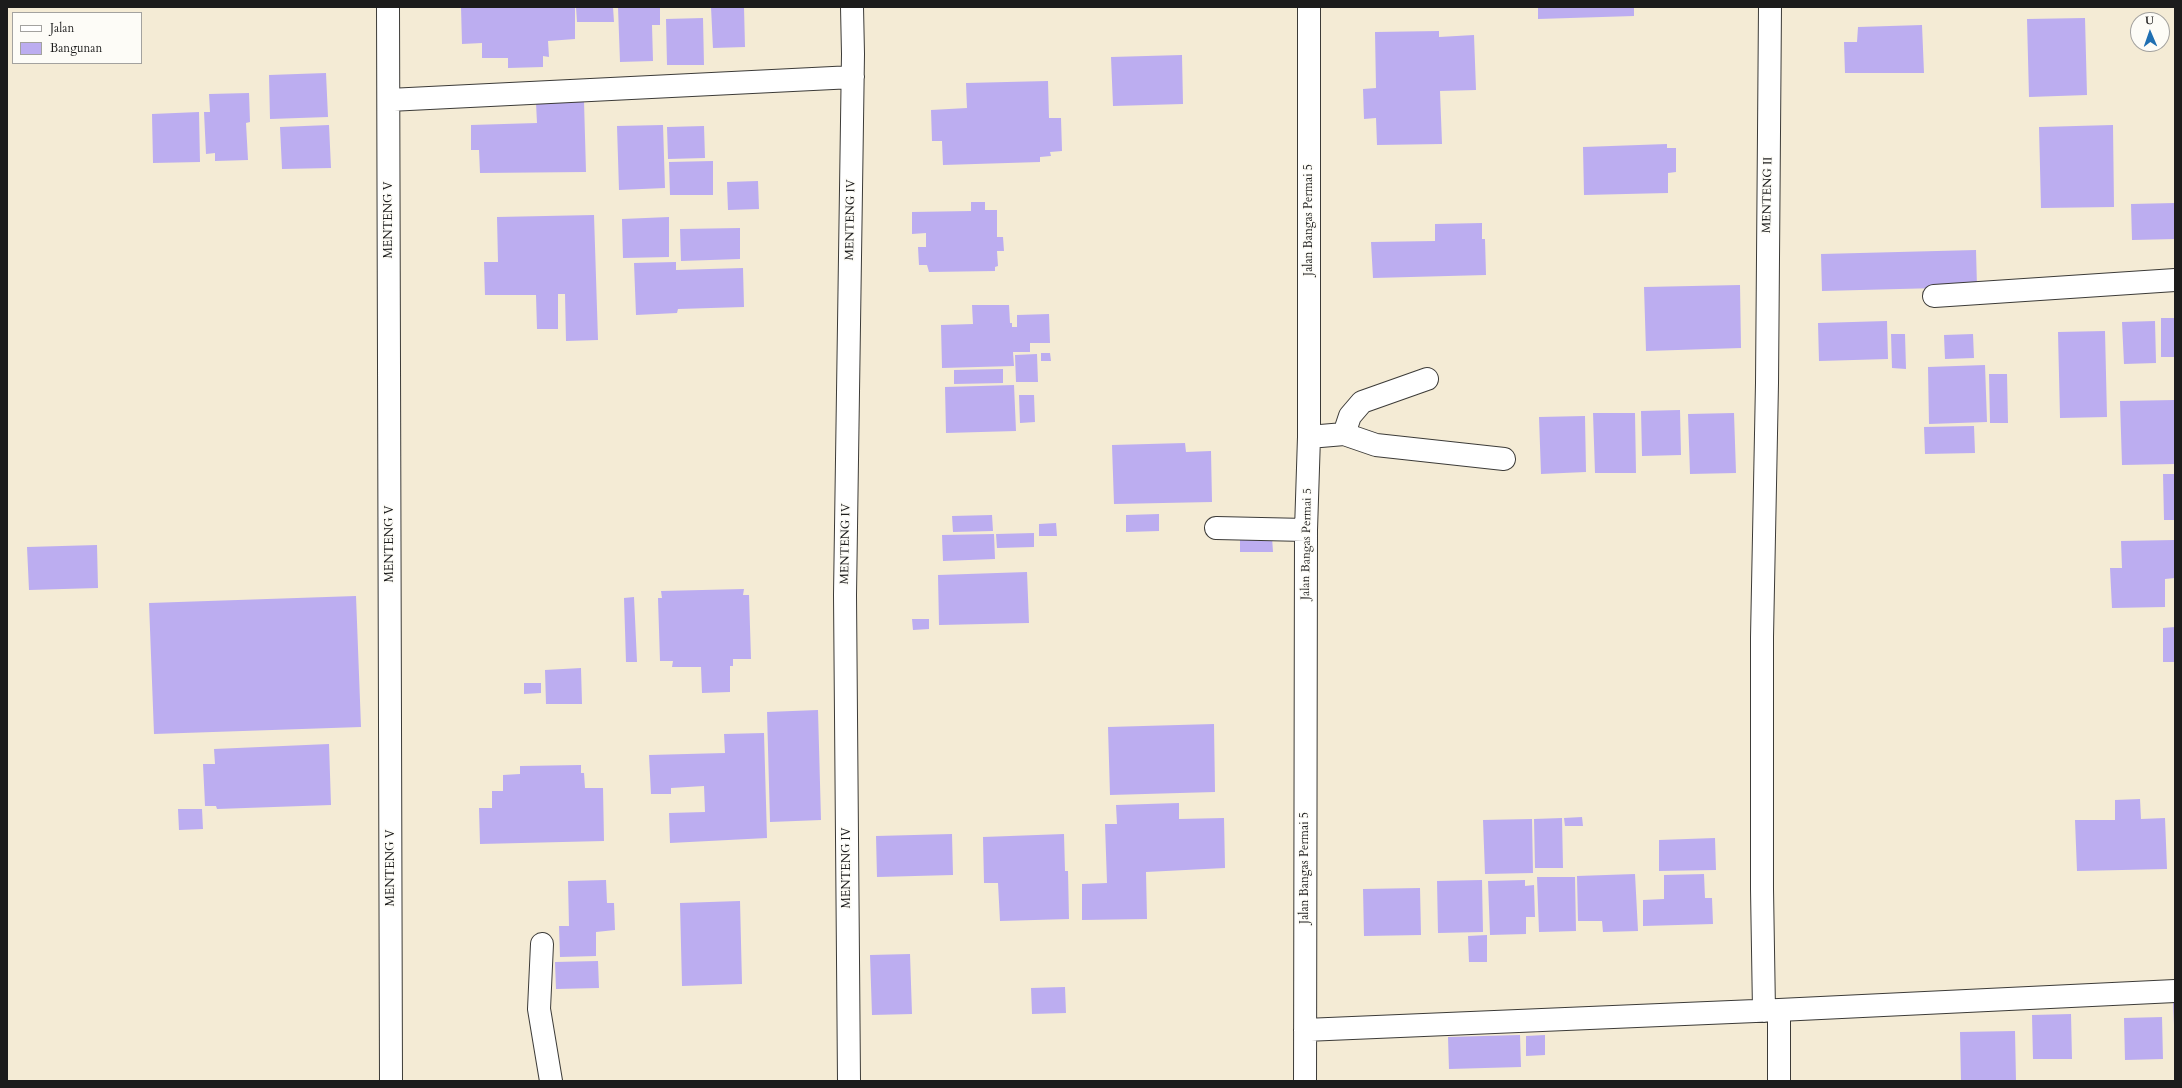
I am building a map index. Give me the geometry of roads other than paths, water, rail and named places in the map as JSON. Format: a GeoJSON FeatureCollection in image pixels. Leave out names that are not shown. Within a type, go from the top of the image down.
{"type":"FeatureCollection","features":[{"type":"Feature","properties":{"kind":"street","name":"MENTENG V"},"geometry":{"type":"LineString","coordinates":[[388,7],[392,1081]]}},
{"type":"Feature","properties":{"kind":"street","name":"MENTENG IV"},"geometry":{"type":"LineString","coordinates":[[849,1081],[845,595],[853,77],[852,7]]}},
{"type":"Feature","properties":{"kind":"street","name":"Jalan Bangas Permai 5"},"geometry":{"type":"LineString","coordinates":[[1304,1081],[1306,530],[1309,437],[1309,7]]}},
{"type":"Feature","properties":{"kind":"street","name":"MENTENG II"},"geometry":{"type":"LineString","coordinates":[[1770,7],[1767,383],[1762,636],[1762,889],[1779,1081]]}},
{"type":"Feature","properties":{"kind":"street"},"geometry":{"type":"LineString","coordinates":[[389,100],[853,77]]}},
{"type":"Feature","properties":{"kind":"street"},"geometry":{"type":"LineString","coordinates":[[1934,296],[2175,280]]}},
{"type":"Feature","properties":{"kind":"street"},"geometry":{"type":"LineString","coordinates":[[1344,434],[1350,416],[1362,402],[1427,380]]}},
{"type":"Feature","properties":{"kind":"street"},"geometry":{"type":"LineString","coordinates":[[1309,437],[1344,434],[1376,445],[1504,459]]}},
{"type":"Feature","properties":{"kind":"street"},"geometry":{"type":"LineString","coordinates":[[1216,528],[1306,530]]}},
{"type":"Feature","properties":{"kind":"street"},"geometry":{"type":"LineString","coordinates":[[542,944],[539,1009],[551,1081]]}},
{"type":"Feature","properties":{"kind":"street"},"geometry":{"type":"LineString","coordinates":[[1305,1030],[2175,991]]}}]}
